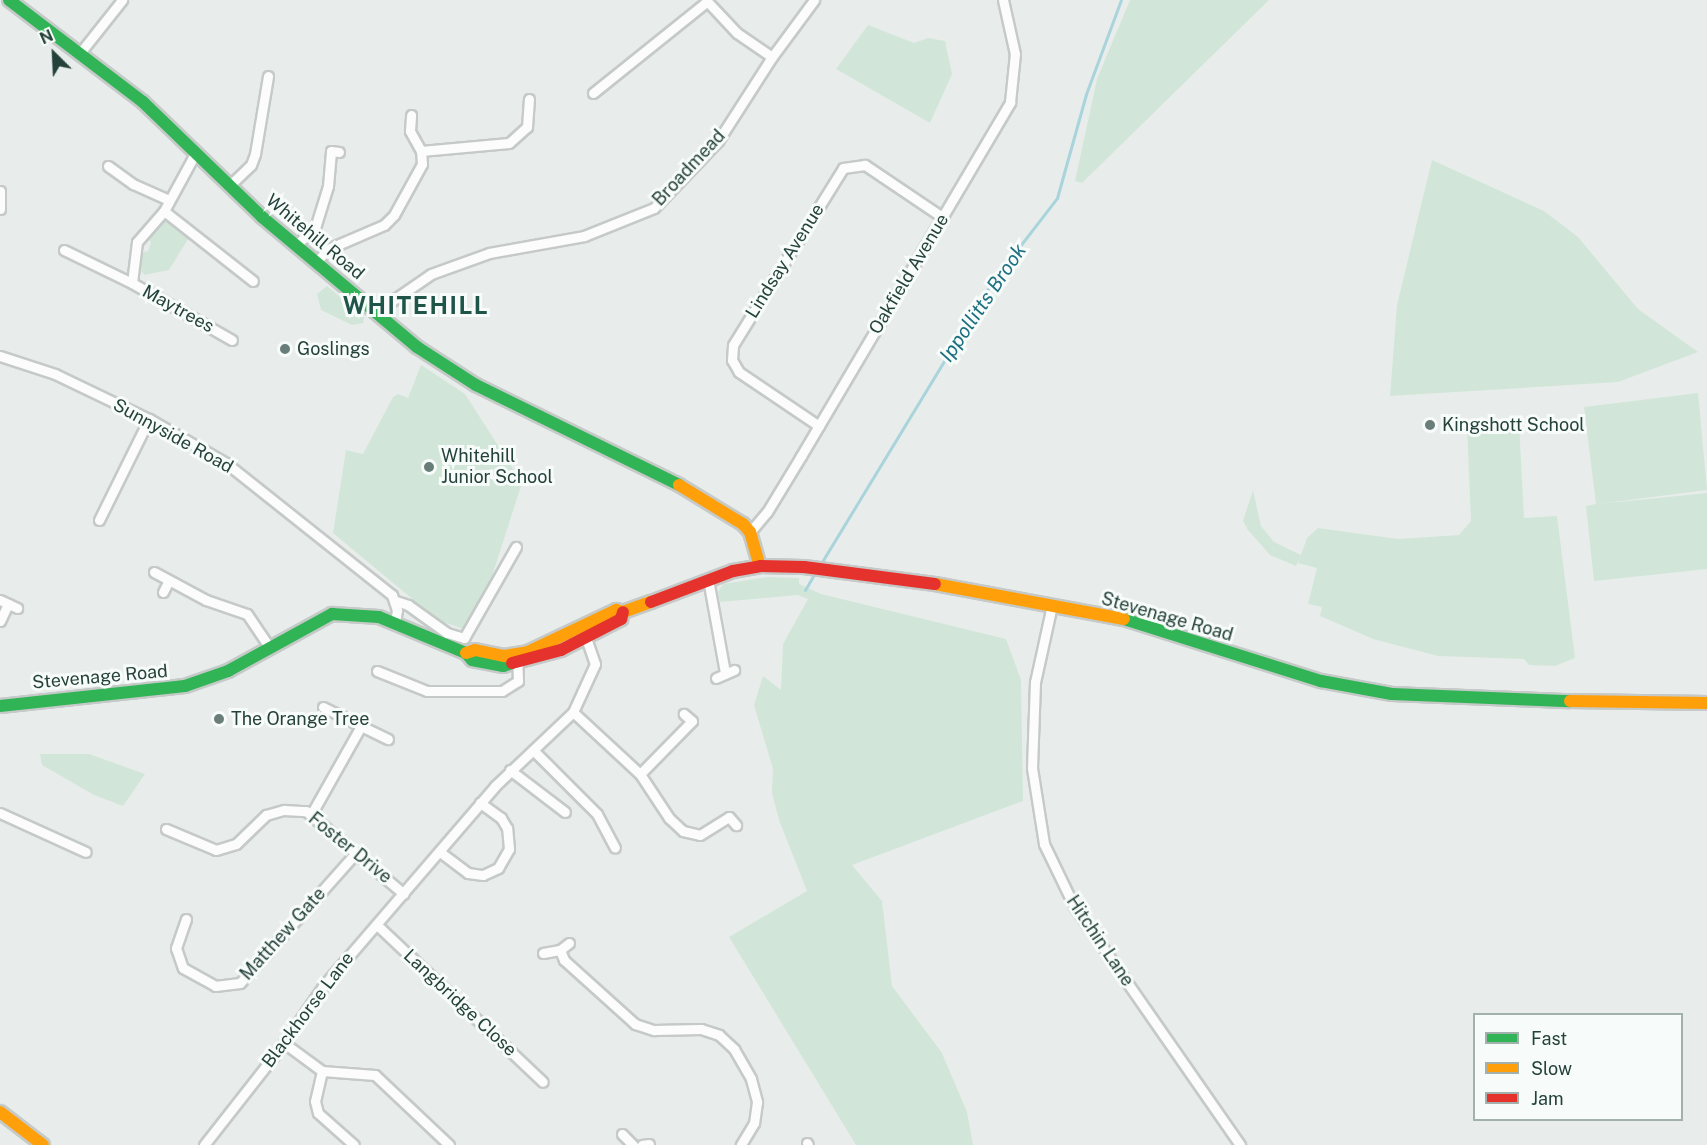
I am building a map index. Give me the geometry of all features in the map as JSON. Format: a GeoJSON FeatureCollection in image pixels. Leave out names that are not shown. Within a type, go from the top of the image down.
{"type":"FeatureCollection","features":[{"type":"Feature","properties":{"kind":"main road","name":"Whitehill Road"},"geometry":{"type":"LineString","coordinates":[[9,0],[143,102],[229,186],[417,347],[466,379],[668,479],[750,532]]}},
{"type":"Feature","properties":{"kind":"main road"},"geometry":{"type":"LineString","coordinates":[[750,532],[760,566]]}},
{"type":"Feature","properties":{"kind":"main road","name":"Stevenage Road"},"geometry":{"type":"LineString","coordinates":[[0,706],[170,690],[228,671],[315,620],[332,614],[361,613],[395,622],[466,653],[472,660],[483,663],[547,656],[584,632],[621,619],[623,612],[708,579],[760,566],[888,577],[1120,618],[1321,681],[1392,694],[1536,701],[1707,703]]}},
{"type":"Feature","properties":{"kind":"main road"},"geometry":{"type":"LineString","coordinates":[[0,1112],[34,1142]]}},
{"type":"Feature","properties":{"kind":"street"},"geometry":{"type":"LineString","coordinates":[[80,53],[122,0]]}},
{"type":"Feature","properties":{"kind":"street","name":"Broadmead"},"geometry":{"type":"LineString","coordinates":[[376,312],[431,274],[489,253],[584,236],[654,208],[718,141],[772,57],[814,0]]}},
{"type":"Feature","properties":{"kind":"street","name":"Oakfield Avenue"},"geometry":{"type":"LineString","coordinates":[[750,532],[767,512],[819,426],[1010,102],[1015,54],[1003,0]]}},
{"type":"Feature","properties":{"kind":"street"},"geometry":{"type":"LineString","coordinates":[[593,93],[706,1],[737,33],[772,57]]}},
{"type":"Feature","properties":{"kind":"street"},"geometry":{"type":"LineString","coordinates":[[229,186],[251,165],[255,154],[268,76]]}},
{"type":"Feature","properties":{"kind":"street"},"geometry":{"type":"LineString","coordinates":[[421,151],[509,143],[527,127],[529,99]]}},
{"type":"Feature","properties":{"kind":"street"},"geometry":{"type":"LineString","coordinates":[[317,261],[328,249],[384,225],[394,215],[420,170],[421,151],[410,131],[411,115]]}},
{"type":"Feature","properties":{"kind":"street"},"geometry":{"type":"LineString","coordinates":[[296,245],[315,228],[328,186],[331,151]]}},
{"type":"Feature","properties":{"kind":"street","name":"Maytrees"},"geometry":{"type":"LineString","coordinates":[[196,152],[164,211],[137,242],[132,283],[232,340]]}},
{"type":"Feature","properties":{"kind":"street","name":"Lindsay Avenue"},"geometry":{"type":"LineString","coordinates":[[819,426],[740,372],[732,360],[733,345],[843,168],[866,165],[942,217]]}},
{"type":"Feature","properties":{"kind":"street"},"geometry":{"type":"LineString","coordinates":[[108,166],[133,184],[169,200]]}},
{"type":"Feature","properties":{"kind":"street"},"geometry":{"type":"LineString","coordinates":[[0,191],[0,209]]}},
{"type":"Feature","properties":{"kind":"street"},"geometry":{"type":"LineString","coordinates":[[164,211],[253,281]]}},
{"type":"Feature","properties":{"kind":"street"},"geometry":{"type":"LineString","coordinates":[[64,250],[132,283]]}},
{"type":"Feature","properties":{"kind":"street","name":"Sunnyside Road"},"geometry":{"type":"LineString","coordinates":[[0,356],[55,374],[148,419],[226,463],[341,552],[396,601],[408,605],[447,633],[464,638],[516,547]]}},
{"type":"Feature","properties":{"kind":"street"},"geometry":{"type":"LineString","coordinates":[[99,520],[148,419]]}},
{"type":"Feature","properties":{"kind":"street"},"geometry":{"type":"LineString","coordinates":[[154,572],[206,600],[247,614],[270,648]]}},
{"type":"Feature","properties":{"kind":"street"},"geometry":{"type":"LineString","coordinates":[[708,579],[729,672],[716,678]]}},
{"type":"Feature","properties":{"kind":"street"},"geometry":{"type":"LineString","coordinates":[[163,592],[169,580]]}},
{"type":"Feature","properties":{"kind":"street"},"geometry":{"type":"LineString","coordinates":[[395,622],[396,601]]}},
{"type":"Feature","properties":{"kind":"street"},"geometry":{"type":"LineString","coordinates":[[0,621],[8,604]]}},
{"type":"Feature","properties":{"kind":"street","name":"Hitchin Lane"},"geometry":{"type":"LineString","coordinates":[[1052,605],[1035,693],[1032,768],[1044,844],[1074,906],[1240,1145]]}},
{"type":"Feature","properties":{"kind":"street","name":"Blackhorse Lane"},"geometry":{"type":"LineString","coordinates":[[204,1145],[284,1043],[324,985],[510,770],[534,751],[573,712],[595,664],[584,632]]}},
{"type":"Feature","properties":{"kind":"street"},"geometry":{"type":"LineString","coordinates":[[377,671],[427,691],[502,691],[516,685],[517,659]]}},
{"type":"Feature","properties":{"kind":"street"},"geometry":{"type":"LineString","coordinates":[[323,707],[388,739]]}},
{"type":"Feature","properties":{"kind":"street"},"geometry":{"type":"LineString","coordinates":[[573,712],[640,774],[669,818],[683,831],[700,835],[729,817]]}},
{"type":"Feature","properties":{"kind":"street"},"geometry":{"type":"LineString","coordinates":[[684,714],[700,727]]}},
{"type":"Feature","properties":{"kind":"street"},"geometry":{"type":"LineString","coordinates":[[640,774],[692,721]]}},
{"type":"Feature","properties":{"kind":"street"},"geometry":{"type":"LineString","coordinates":[[312,813],[361,726]]}},
{"type":"Feature","properties":{"kind":"street"},"geometry":{"type":"LineString","coordinates":[[534,751],[597,813],[615,848]]}},
{"type":"Feature","properties":{"kind":"street"},"geometry":{"type":"LineString","coordinates":[[510,770],[565,813]]}},
{"type":"Feature","properties":{"kind":"street"},"geometry":{"type":"LineString","coordinates":[[440,852],[468,873],[483,875],[498,868],[509,849],[507,828],[501,818],[480,803]]}},
{"type":"Feature","properties":{"kind":"street","name":"Foster Drive"},"geometry":{"type":"LineString","coordinates":[[166,828],[216,850],[236,843],[261,819],[274,812],[292,809],[312,813],[404,894]]}},
{"type":"Feature","properties":{"kind":"street"},"geometry":{"type":"LineString","coordinates":[[722,809],[736,825]]}},
{"type":"Feature","properties":{"kind":"street"},"geometry":{"type":"LineString","coordinates":[[0,813],[86,852]]}},
{"type":"Feature","properties":{"kind":"street","name":"Matthew Gate"},"geometry":{"type":"LineString","coordinates":[[186,919],[176,948],[183,968],[215,986],[240,983],[356,853]]}},
{"type":"Feature","properties":{"kind":"street","name":"Langbridge Close"},"geometry":{"type":"LineString","coordinates":[[377,925],[543,1082]]}},
{"type":"Feature","properties":{"kind":"street"},"geometry":{"type":"LineString","coordinates":[[543,953],[560,950],[570,943]]}},
{"type":"Feature","properties":{"kind":"street"},"geometry":{"type":"LineString","coordinates":[[560,950],[568,965],[640,1027],[702,1029],[726,1040],[751,1079],[757,1102],[754,1123],[741,1145]]}},
{"type":"Feature","properties":{"kind":"street"},"geometry":{"type":"LineString","coordinates":[[284,1043],[322,1071],[375,1075],[449,1145]]}},
{"type":"Feature","properties":{"kind":"street"},"geometry":{"type":"LineString","coordinates":[[322,1071],[315,1101],[318,1113],[354,1145]]}},
{"type":"Feature","properties":{"kind":"street"},"geometry":{"type":"LineString","coordinates":[[622,1134],[633,1145]]}},
{"type":"Feature","properties":{"kind":"green space"},"geometry":{"type":"Polygon","coordinates":[[[1130,0],[1269,0],[1082,183],[1075,181],[1097,79],[1130,0]]]}},
{"type":"Feature","properties":{"kind":"green space"},"geometry":{"type":"Polygon","coordinates":[[[868,25],[914,43],[928,38],[945,41],[952,74],[930,123],[836,69],[868,25]]]}},
{"type":"Feature","properties":{"kind":"green space"},"geometry":{"type":"Polygon","coordinates":[[[1432,160],[1544,211],[1578,237],[1638,309],[1698,352],[1618,382],[1390,396],[1397,305],[1432,160]]]}},
{"type":"Feature","properties":{"kind":"green space"},"geometry":{"type":"Polygon","coordinates":[[[162,221],[173,223],[190,236],[169,270],[144,275],[137,264],[140,253],[148,251],[151,243],[147,236],[162,221]]]}},
{"type":"Feature","properties":{"kind":"green space"},"geometry":{"type":"Polygon","coordinates":[[[327,286],[364,317],[363,323],[352,325],[321,310],[317,294],[327,286]]]}},
{"type":"Feature","properties":{"kind":"green space","name":"Whitehill Junior School"},"geometry":{"type":"Polygon","coordinates":[[[421,365],[465,394],[522,483],[492,576],[463,629],[443,622],[422,607],[333,533],[346,450],[363,454],[393,397],[398,394],[408,398],[421,365]]]}},
{"type":"Feature","properties":{"kind":"green space"},"geometry":{"type":"Polygon","coordinates":[[[1698,393],[1707,490],[1598,504],[1707,493],[1707,569],[1594,581],[1586,506],[1596,504],[1584,407],[1698,393]]]}},
{"type":"Feature","properties":{"kind":"green space"},"geometry":{"type":"Polygon","coordinates":[[[1519,423],[1524,518],[1557,516],[1575,658],[1555,666],[1529,665],[1524,659],[1438,656],[1373,639],[1320,616],[1322,607],[1308,604],[1317,568],[1298,563],[1307,538],[1318,528],[1398,539],[1459,535],[1471,521],[1467,426],[1519,423]]]}},
{"type":"Feature","properties":{"kind":"green space"},"geometry":{"type":"Polygon","coordinates":[[[1253,490],[1261,526],[1274,542],[1301,555],[1296,566],[1270,555],[1248,530],[1243,521],[1253,490]]]}},
{"type":"Feature","properties":{"kind":"green space"},"geometry":{"type":"Polygon","coordinates":[[[768,577],[799,578],[799,584],[821,594],[1006,639],[1021,680],[1023,801],[852,865],[882,901],[892,986],[942,1053],[967,1112],[973,1145],[856,1145],[729,937],[807,891],[779,820],[772,793],[773,769],[754,705],[763,676],[781,690],[783,644],[808,599],[798,595],[720,602],[718,592],[723,584],[768,577]]]}},
{"type":"Feature","properties":{"kind":"green space"},"geometry":{"type":"Polygon","coordinates":[[[40,754],[89,754],[145,774],[123,806],[94,795],[42,765],[40,754]]]}},
{"type":"Feature","properties":{"kind":"waterway","name":"Ippollitts Brook"},"geometry":{"type":"LineString","coordinates":[[820,565],[993,281],[1057,198],[1086,94],[1121,0]]}},
{"type":"Feature","properties":{"kind":"waterway","name":"Ippollitts Brook"},"geometry":{"type":"LineString","coordinates":[[805,590],[815,573]]}},
{"type":"Feature","properties":{"kind":"traffic: fast"},"geometry":{"type":"LineString","coordinates":[[9,0],[143,102],[262,217],[417,347],[476,385],[679,485]]}},
{"type":"Feature","properties":{"kind":"traffic: fast"},"geometry":{"type":"LineString","coordinates":[[0,706],[185,686],[228,671],[332,614],[379,617],[466,653],[472,660],[503,666],[512,663]]}},
{"type":"Feature","properties":{"kind":"traffic: fast"},"geometry":{"type":"LineString","coordinates":[[1124,619],[1321,681],[1392,694],[1570,701]]}},
{"type":"Feature","properties":{"kind":"traffic: slow"},"geometry":{"type":"LineString","coordinates":[[679,485],[743,524],[750,532],[760,566]]}},
{"type":"Feature","properties":{"kind":"traffic: slow"},"geometry":{"type":"LineString","coordinates":[[935,584],[1124,619]]}},
{"type":"Feature","properties":{"kind":"traffic: slow"},"geometry":{"type":"LineString","coordinates":[[466,653],[475,650],[504,656],[528,652],[616,610],[623,612],[651,602]]}},
{"type":"Feature","properties":{"kind":"traffic: slow"},"geometry":{"type":"LineString","coordinates":[[1570,701],[1707,703]]}},
{"type":"Feature","properties":{"kind":"traffic: slow"},"geometry":{"type":"LineString","coordinates":[[0,1112],[43,1145]]}},
{"type":"Feature","properties":{"kind":"traffic: jam"},"geometry":{"type":"LineString","coordinates":[[651,602],[733,571],[760,566],[804,567],[935,584]]}},
{"type":"Feature","properties":{"kind":"traffic: jam"},"geometry":{"type":"LineString","coordinates":[[512,663],[561,650],[621,619],[623,612]]}},
{"type":"Feature","properties":{"kind":"place","name":"Goslings"},"geometry":{"type":"Point","coordinates":[285,349]}},
{"type":"Feature","properties":{"kind":"place","name":"Kingshott School"},"geometry":{"type":"Point","coordinates":[1430,425]}},
{"type":"Feature","properties":{"kind":"place","name":"Whitehill Junior School"},"geometry":{"type":"Point","coordinates":[429,467]}},
{"type":"Feature","properties":{"kind":"place","name":"The Orange Tree"},"geometry":{"type":"Point","coordinates":[219,719]}},
{"type":"Feature","properties":{"kind":"district","name":"WHITEHILL"},"geometry":{"type":"Point","coordinates":[416,306]}}]}
